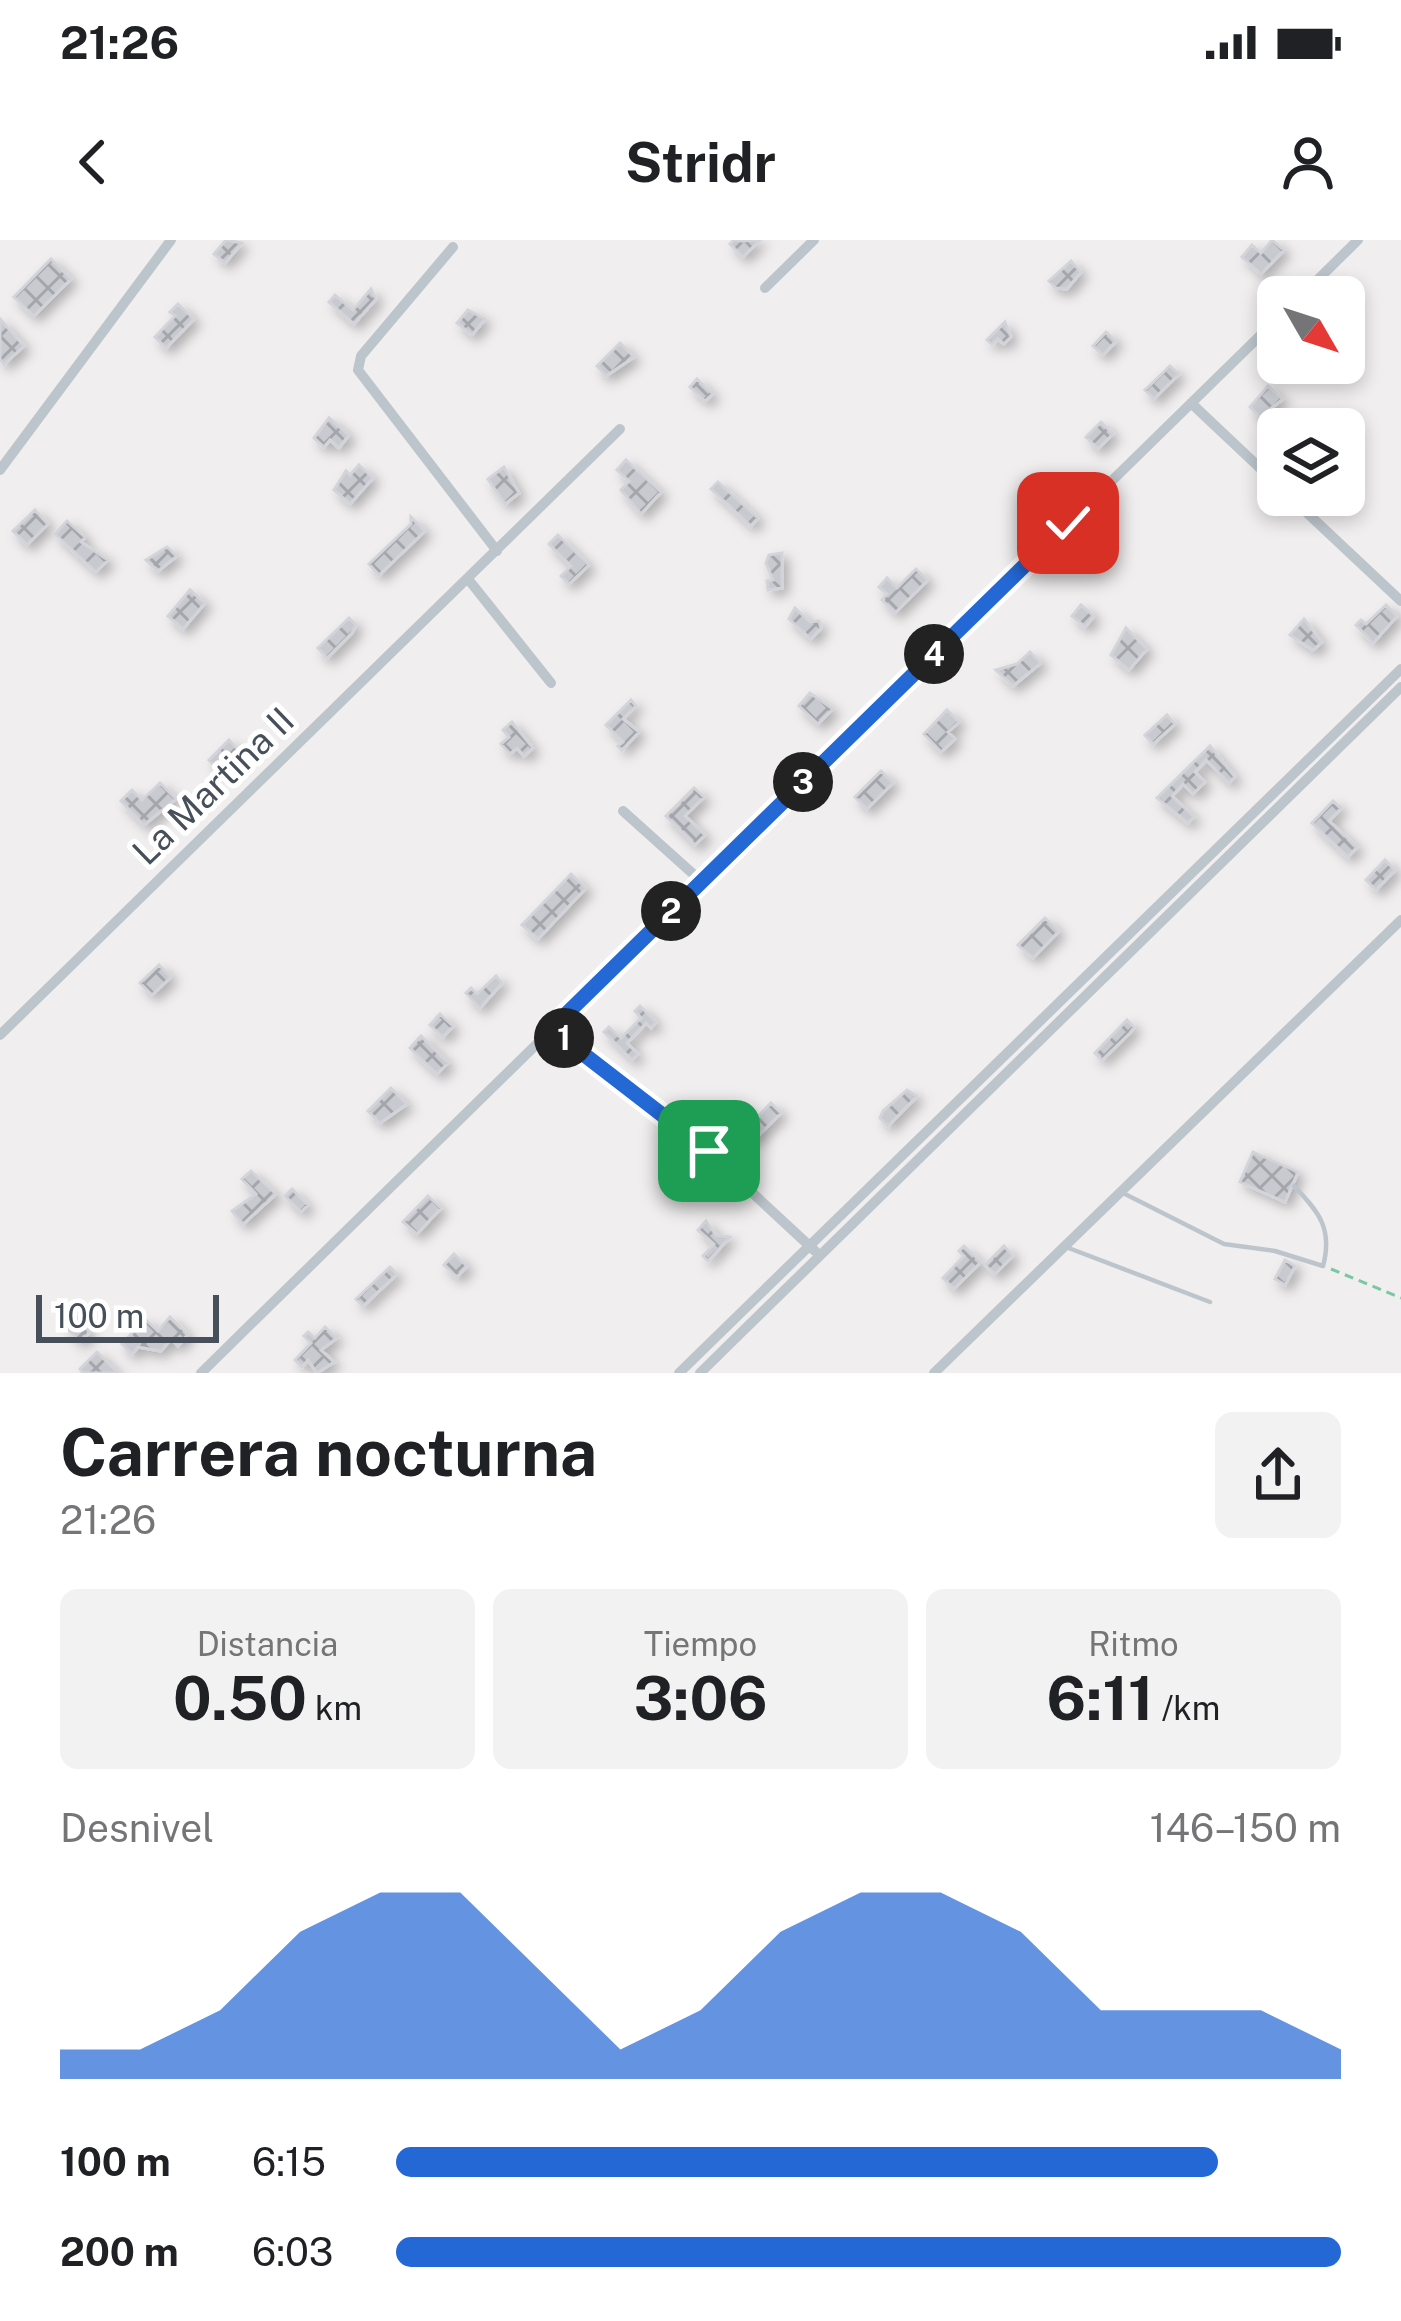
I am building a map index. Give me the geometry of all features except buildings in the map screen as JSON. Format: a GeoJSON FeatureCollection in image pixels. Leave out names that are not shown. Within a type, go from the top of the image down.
{"type":"FeatureCollection","features":[{"type":"Feature","properties":{"kind":"street"},"geometry":{"type":"LineString","coordinates":[[0,470],[171,240]]}},
{"type":"Feature","properties":{"kind":"street"},"geometry":{"type":"LineString","coordinates":[[765,288],[814,240]]}},
{"type":"Feature","properties":{"kind":"street"},"geometry":{"type":"LineString","coordinates":[[1321,276],[1358,240]]}},
{"type":"Feature","properties":{"kind":"street"},"geometry":{"type":"LineString","coordinates":[[453,247],[361,356],[358,370],[496,551]]}},
{"type":"Feature","properties":{"kind":"street"},"geometry":{"type":"LineString","coordinates":[[200,1373],[1257,339]]}},
{"type":"Feature","properties":{"kind":"street"},"geometry":{"type":"LineString","coordinates":[[1191,403],[1257,465]]}},
{"type":"Feature","properties":{"kind":"street","name":"La Martina II"},"geometry":{"type":"LineString","coordinates":[[0,1035],[620,429]]}},
{"type":"Feature","properties":{"kind":"street"},"geometry":{"type":"LineString","coordinates":[[1310,516],[1401,601]]}},
{"type":"Feature","properties":{"kind":"street"},"geometry":{"type":"LineString","coordinates":[[468,579],[551,683]]}},
{"type":"Feature","properties":{"kind":"street"},"geometry":{"type":"LineString","coordinates":[[679,1373],[1401,669]]}},
{"type":"Feature","properties":{"kind":"street"},"geometry":{"type":"LineString","coordinates":[[700,1373],[1401,687]]}},
{"type":"Feature","properties":{"kind":"street"},"geometry":{"type":"LineString","coordinates":[[623,811],[701,881]]}},
{"type":"Feature","properties":{"kind":"street"},"geometry":{"type":"LineString","coordinates":[[934,1373],[1401,920]]}},
{"type":"Feature","properties":{"kind":"street"},"geometry":{"type":"LineString","coordinates":[[551,1029],[690,1135],[820,1256]]}},
{"type":"Feature","properties":{"kind":"lane"},"geometry":{"type":"LineString","coordinates":[[1123,1193],[1224,1244],[1275,1251],[1324,1266],[1328,1232],[1323,1219],[1294,1186]]}},
{"type":"Feature","properties":{"kind":"lane"},"geometry":{"type":"LineString","coordinates":[[1066,1247],[1210,1302]]}},
{"type":"Feature","properties":{"kind":"path"},"geometry":{"type":"LineString","coordinates":[[1324,1266],[1401,1298]]}},
{"type":"Feature","properties":{"kind":"route"},"geometry":{"type":"LineString","coordinates":[[709,1151],[551,1029],[1068,523]]}}]}
